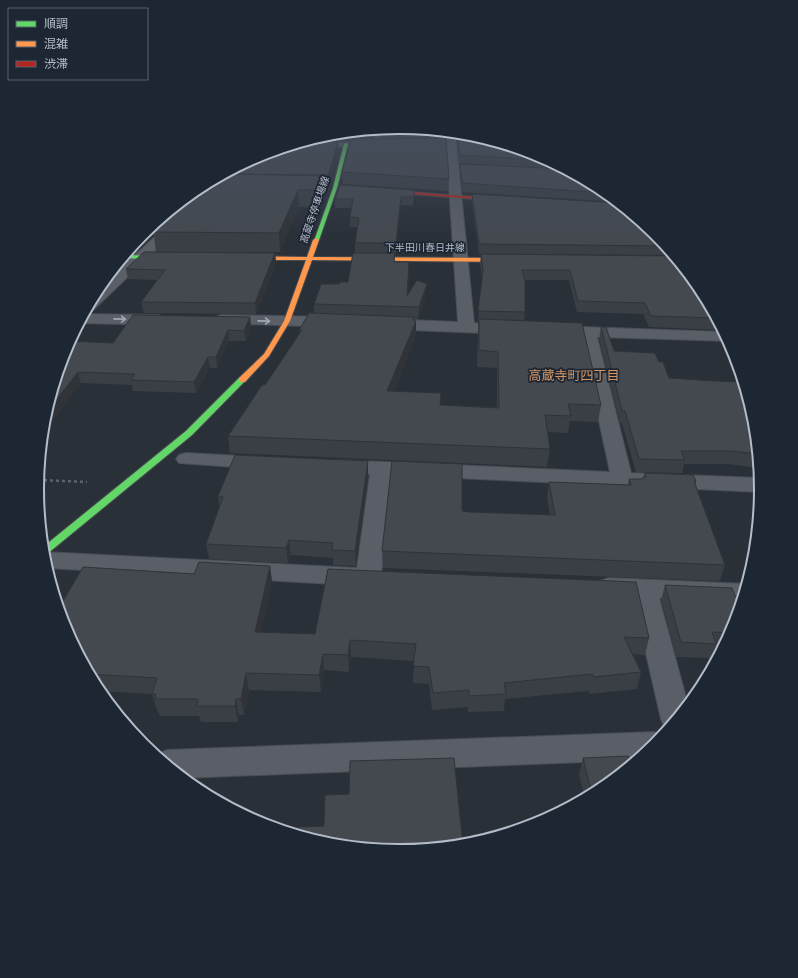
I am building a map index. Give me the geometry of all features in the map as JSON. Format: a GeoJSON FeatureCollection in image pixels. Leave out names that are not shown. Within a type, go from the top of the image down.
{"type":"FeatureCollection","features":[{"type":"Feature","properties":{"kind":"main road","name":"高蔵寺停車場線"},"geometry":{"type":"LineString","coordinates":[[49,547],[189,433],[267,355],[287,321],[335,188],[346,147]]}},
{"type":"Feature","properties":{"kind":"main road"},"geometry":{"type":"LineString","coordinates":[[372,190],[509,200]]}},
{"type":"Feature","properties":{"kind":"main road"},"geometry":{"type":"LineString","coordinates":[[130,257],[180,258]]}},
{"type":"Feature","properties":{"kind":"main road","name":"下半田川春日井線"},"geometry":{"type":"LineString","coordinates":[[233,258],[523,260]]}},
{"type":"Feature","properties":{"kind":"street"},"geometry":{"type":"LineString","coordinates":[[452,147],[457,167],[455,197],[466,327]]}},
{"type":"Feature","properties":{"kind":"street"},"geometry":{"type":"LineString","coordinates":[[102,294],[184,216],[172,216]]}},
{"type":"Feature","properties":{"kind":"street"},"geometry":{"type":"LineString","coordinates":[[88,319],[176,320]]}},
{"type":"Feature","properties":{"kind":"street"},"geometry":{"type":"LineString","coordinates":[[208,320],[350,323]]}},
{"type":"Feature","properties":{"kind":"street"},"geometry":{"type":"LineString","coordinates":[[373,324],[519,329]]}},
{"type":"Feature","properties":{"kind":"street"},"geometry":{"type":"LineString","coordinates":[[542,330],[719,336]]}},
{"type":"Feature","properties":{"kind":"street"},"geometry":{"type":"LineString","coordinates":[[588,332],[622,479]]}},
{"type":"Feature","properties":{"kind":"street"},"geometry":{"type":"LineString","coordinates":[[186,459],[280,464]]}},
{"type":"Feature","properties":{"kind":"street"},"geometry":{"type":"LineString","coordinates":[[319,465],[754,485]]}},
{"type":"Feature","properties":{"kind":"street"},"geometry":{"type":"LineString","coordinates":[[52,560],[379,578],[382,468]]}},
{"type":"Feature","properties":{"kind":"street"},"geometry":{"type":"LineString","coordinates":[[589,586],[739,592]]}},
{"type":"Feature","properties":{"kind":"street"},"geometry":{"type":"LineString","coordinates":[[644,588],[674,713]]}},
{"type":"Feature","properties":{"kind":"street"},"geometry":{"type":"LineString","coordinates":[[174,764],[643,746]]}},
{"type":"Feature","properties":{"kind":"path"},"geometry":{"type":"LineString","coordinates":[[44,480],[88,482]]}},
{"type":"Feature","properties":{"kind":"building"},"geometry":{"type":"Polygon","coordinates":[[[305,147],[337,147],[328,175],[236,174],[263,161],[305,147]]]}},
{"type":"Feature","properties":{"kind":"building"},"geometry":{"type":"Polygon","coordinates":[[[349,147],[447,147],[449,179],[342,172],[349,147]]]}},
{"type":"Feature","properties":{"kind":"building"},"geometry":{"type":"Polygon","coordinates":[[[459,147],[493,147],[529,159],[460,155],[459,147]]]}},
{"type":"Feature","properties":{"kind":"building"},"geometry":{"type":"Polygon","coordinates":[[[460,164],[550,168],[593,192],[462,183],[460,164]]]}},
{"type":"Feature","properties":{"kind":"building"},"geometry":{"type":"Polygon","coordinates":[[[236,174],[325,176],[319,190],[298,190],[279,233],[154,232],[183,207],[236,174]]]}},
{"type":"Feature","properties":{"kind":"building"},"geometry":{"type":"Polygon","coordinates":[[[340,185],[414,190],[414,197],[401,197],[396,243],[355,243],[359,218],[350,217],[353,199],[335,199],[340,185]]]}},
{"type":"Feature","properties":{"kind":"building"},"geometry":{"type":"Polygon","coordinates":[[[472,194],[608,202],[633,222],[657,246],[479,244],[472,194]]]}},
{"type":"Feature","properties":{"kind":"building"},"geometry":{"type":"Polygon","coordinates":[[[144,252],[275,253],[255,303],[141,302],[165,270],[126,269],[144,252]]]}},
{"type":"Feature","properties":{"kind":"building"},"geometry":{"type":"Polygon","coordinates":[[[353,253],[395,253],[394,262],[409,262],[407,296],[417,280],[427,284],[419,307],[314,304],[321,284],[339,284],[340,282],[348,282],[353,253]]]}},
{"type":"Feature","properties":{"kind":"building"},"geometry":{"type":"Polygon","coordinates":[[[481,254],[667,256],[681,273],[709,318],[651,316],[645,303],[578,301],[570,270],[522,270],[525,281],[525,312],[478,311],[483,270],[481,254]]]}},
{"type":"Feature","properties":{"kind":"building"},"geometry":{"type":"Polygon","coordinates":[[[309,313],[414,317],[413,320],[416,321],[387,391],[441,393],[440,405],[499,408],[498,352],[479,350],[479,319],[582,323],[601,405],[568,404],[571,416],[545,415],[550,449],[228,436],[262,385],[265,385],[302,330],[299,330],[309,313]]]}},
{"type":"Feature","properties":{"kind":"building"},"geometry":{"type":"Polygon","coordinates":[[[133,315],[250,317],[244,331],[228,330],[216,357],[208,357],[194,382],[131,380],[135,374],[78,372],[55,401],[63,375],[77,341],[113,343],[133,315]]]}},
{"type":"Feature","properties":{"kind":"building"},"geometry":{"type":"Polygon","coordinates":[[[601,327],[606,327],[614,351],[655,353],[659,362],[663,362],[669,378],[737,382],[747,420],[752,453],[732,451],[681,451],[685,460],[639,459],[625,411],[622,410],[601,327]]]}},
{"type":"Feature","properties":{"kind":"building"},"geometry":{"type":"Polygon","coordinates":[[[235,455],[368,461],[355,551],[332,550],[333,543],[289,540],[286,548],[206,544],[223,497],[218,496],[235,455]]]}},
{"type":"Feature","properties":{"kind":"building"},"geometry":{"type":"Polygon","coordinates":[[[392,461],[462,464],[462,511],[469,512],[555,515],[549,482],[631,485],[629,479],[643,479],[643,477],[646,477],[645,473],[693,475],[725,565],[382,551],[392,461]]]}},
{"type":"Feature","properties":{"kind":"building"},"geometry":{"type":"Polygon","coordinates":[[[199,562],[270,566],[255,632],[315,634],[328,569],[636,582],[649,638],[624,637],[641,672],[594,677],[592,674],[504,683],[506,694],[469,696],[469,690],[433,693],[429,667],[413,666],[416,644],[350,640],[348,655],[323,654],[319,675],[246,673],[241,699],[236,699],[235,706],[197,706],[198,699],[155,699],[156,694],[152,694],[157,678],[97,674],[71,625],[63,602],[83,567],[194,574],[199,562]]]}},
{"type":"Feature","properties":{"kind":"building"},"geometry":{"type":"Polygon","coordinates":[[[665,585],[732,588],[735,596],[737,596],[723,633],[712,632],[716,644],[681,642],[665,585]]]}},
{"type":"Feature","properties":{"kind":"building"},"geometry":{"type":"Polygon","coordinates":[[[628,756],[629,759],[615,771],[590,787],[583,758],[628,756]]]}},
{"type":"Feature","properties":{"kind":"building"},"geometry":{"type":"Polygon","coordinates":[[[454,758],[462,838],[422,843],[376,843],[330,837],[292,827],[324,826],[325,795],[349,794],[350,761],[454,758]]]}},
{"type":"Feature","properties":{"kind":"traffic: fast"},"geometry":{"type":"LineString","coordinates":[[316,240],[335,188],[345,147]]}},
{"type":"Feature","properties":{"kind":"traffic: fast"},"geometry":{"type":"LineString","coordinates":[[130,257],[167,258]]}},
{"type":"Feature","properties":{"kind":"traffic: fast"},"geometry":{"type":"LineString","coordinates":[[49,547],[189,433],[242,380]]}},
{"type":"Feature","properties":{"kind":"traffic: slow"},"geometry":{"type":"LineString","coordinates":[[242,380],[267,355],[287,321],[316,240]]}},
{"type":"Feature","properties":{"kind":"traffic: slow"},"geometry":{"type":"LineString","coordinates":[[245,258],[511,260]]}},
{"type":"Feature","properties":{"kind":"traffic: jam"},"geometry":{"type":"LineString","coordinates":[[385,191],[502,200]]}},
{"type":"Feature","properties":{"kind":"district","name":"高蔵寺町四丁目"},"geometry":{"type":"Point","coordinates":[574,376]}}]}
